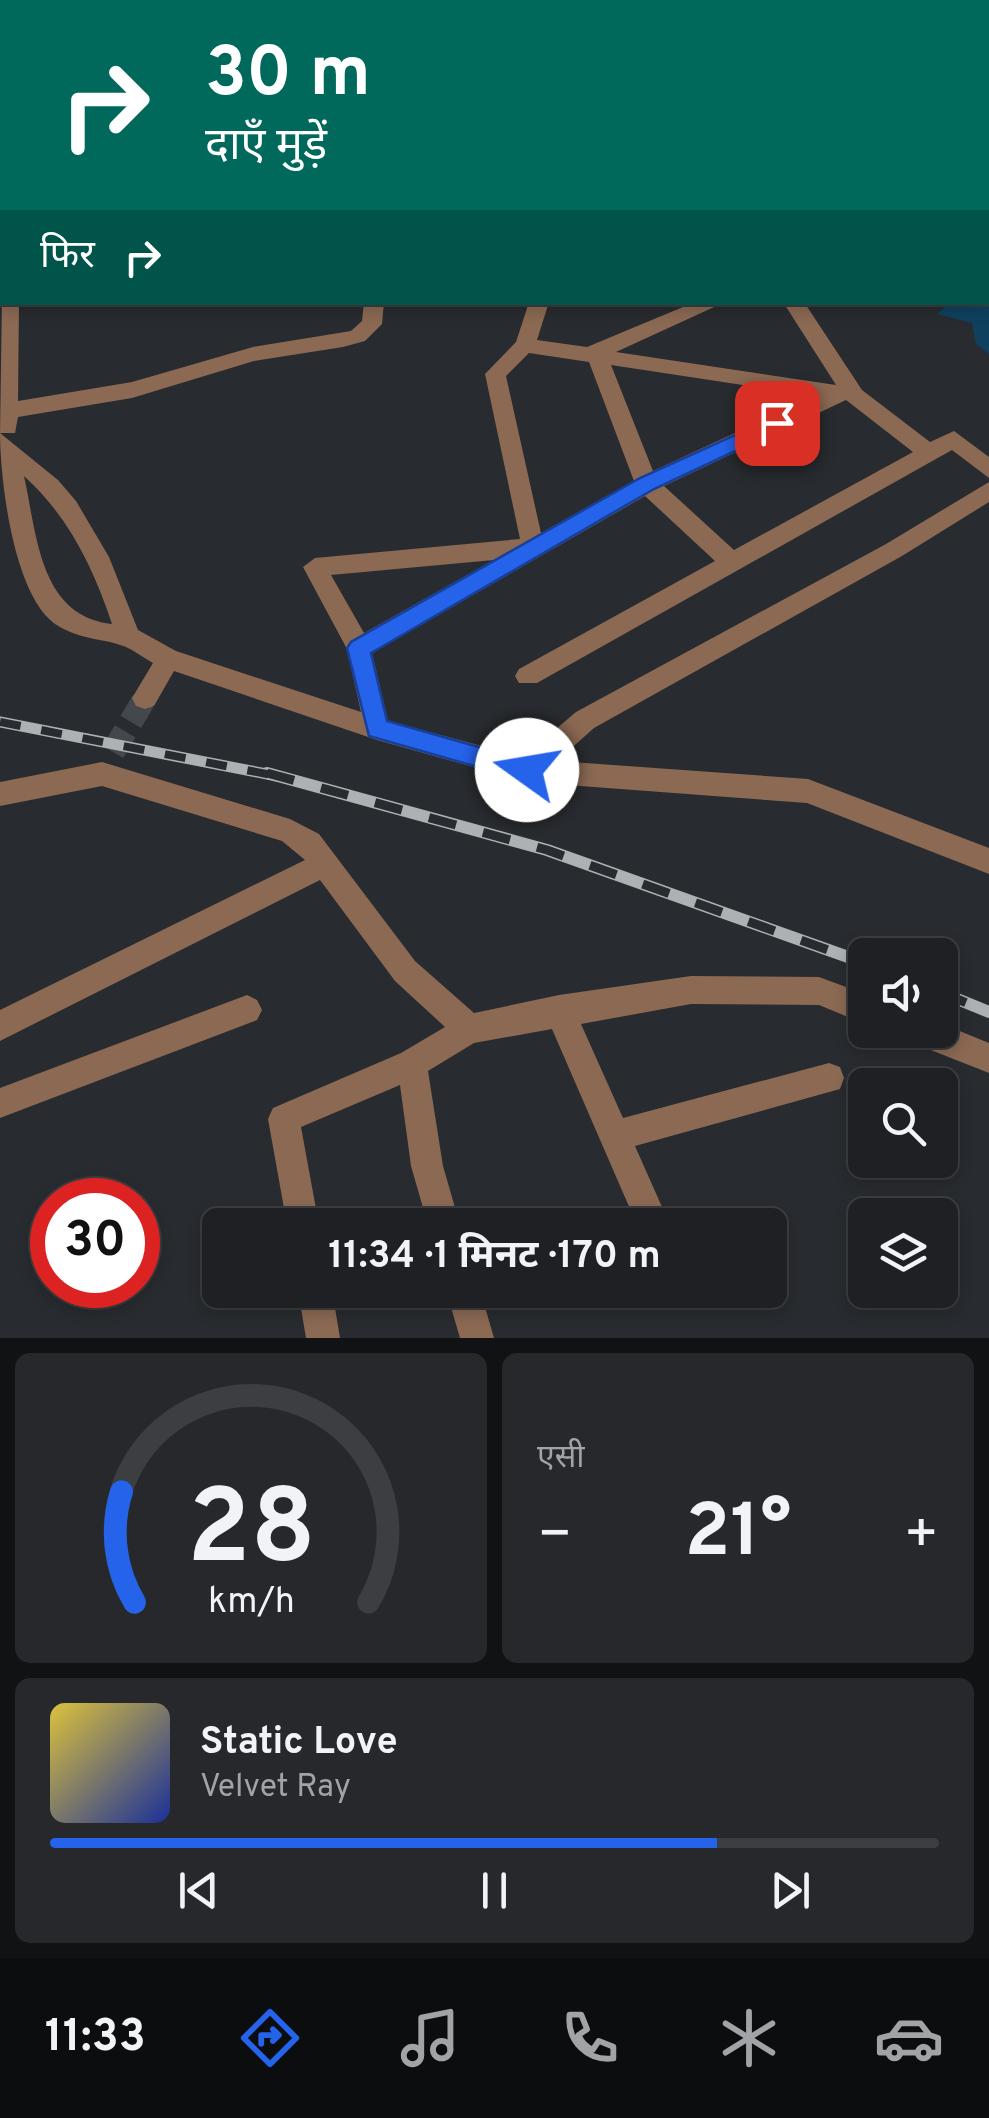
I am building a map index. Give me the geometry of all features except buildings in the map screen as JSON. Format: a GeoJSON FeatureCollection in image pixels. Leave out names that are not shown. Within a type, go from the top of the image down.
{"type":"FeatureCollection","features":[{"type":"Feature","properties":{"kind":"street"},"geometry":{"type":"LineString","coordinates":[[9,305],[7,411],[2,446],[34,573],[46,599],[63,618],[93,632],[128,636],[168,658],[377,729],[527,770],[808,792],[989,861]]}},
{"type":"Feature","properties":{"kind":"street"},"geometry":{"type":"LineString","coordinates":[[7,411],[132,390],[254,354],[358,336],[372,324],[374,305]]}},
{"type":"Feature","properties":{"kind":"street"},"geometry":{"type":"LineString","coordinates":[[533,546],[495,374],[525,344],[538,305]]}},
{"type":"Feature","properties":{"kind":"street"},"geometry":{"type":"LineString","coordinates":[[591,358],[708,305]]}},
{"type":"Feature","properties":{"kind":"street"},"geometry":{"type":"LineString","coordinates":[[795,305],[848,394],[928,452]]}},
{"type":"Feature","properties":{"kind":"street"},"geometry":{"type":"LineString","coordinates":[[525,344],[591,358],[848,394]]}},
{"type":"Feature","properties":{"kind":"street"},"geometry":{"type":"LineString","coordinates":[[591,358],[647,484],[730,560]]}},
{"type":"Feature","properties":{"kind":"street"},"geometry":{"type":"LineString","coordinates":[[358,648],[647,484],[848,394]]}},
{"type":"Feature","properties":{"kind":"street"},"geometry":{"type":"LineString","coordinates":[[528,676],[730,560],[786,535],[954,439],[989,470]]}},
{"type":"Feature","properties":{"kind":"street"},"geometry":{"type":"LineString","coordinates":[[2,446],[38,474],[101,556],[128,636]]}},
{"type":"Feature","properties":{"kind":"street"},"geometry":{"type":"LineString","coordinates":[[527,770],[585,720],[894,550],[989,491]]}},
{"type":"Feature","properties":{"kind":"street"},"geometry":{"type":"LineString","coordinates":[[377,729],[358,648],[315,567],[533,546]]}},
{"type":"Feature","properties":{"kind":"street"},"geometry":{"type":"LineString","coordinates":[[145,698],[168,658]]}},
{"type":"Feature","properties":{"kind":"street"},"geometry":{"type":"LineString","coordinates":[[0,794],[108,763],[290,831],[309,843],[405,971],[469,1028]]}},
{"type":"Feature","properties":{"kind":"street"},"geometry":{"type":"LineString","coordinates":[[0,1026],[324,864]]}},
{"type":"Feature","properties":{"kind":"street"},"geometry":{"type":"LineString","coordinates":[[300,1208],[284,1119],[412,1064],[469,1028],[691,990],[761,987],[819,991],[848,1002]]}},
{"type":"Feature","properties":{"kind":"street"},"geometry":{"type":"LineString","coordinates":[[0,1103],[247,1010]]}},
{"type":"Feature","properties":{"kind":"street"},"geometry":{"type":"LineString","coordinates":[[559,1010],[647,1208]]}},
{"type":"Feature","properties":{"kind":"street"},"geometry":{"type":"LineString","coordinates":[[958,1046],[989,1058]]}},
{"type":"Feature","properties":{"kind":"street"},"geometry":{"type":"LineString","coordinates":[[412,1064],[427,1166],[439,1208]]}},
{"type":"Feature","properties":{"kind":"street"},"geometry":{"type":"LineString","coordinates":[[615,1136],[829,1078]]}},
{"type":"Feature","properties":{"kind":"street"},"geometry":{"type":"LineString","coordinates":[[318,1308],[324,1338]]}},
{"type":"Feature","properties":{"kind":"street"},"geometry":{"type":"LineString","coordinates":[[468,1308],[477,1338]]}},
{"type":"Feature","properties":{"kind":"water"},"geometry":{"type":"Polygon","coordinates":[[[948,305],[989,305],[989,354],[976,344],[972,323],[937,314],[948,305]]]}},
{"type":"Feature","properties":{"kind":"tunnel"},"geometry":{"type":"LineString","coordinates":[[113,752],[145,698]]}},
{"type":"Feature","properties":{"kind":"railway"},"geometry":{"type":"LineString","coordinates":[[0,722],[277,776]]}},
{"type":"Feature","properties":{"kind":"railway"},"geometry":{"type":"LineString","coordinates":[[267,773],[547,850],[848,957]]}},
{"type":"Feature","properties":{"kind":"railway"},"geometry":{"type":"LineString","coordinates":[[958,999],[989,1012]]}},
{"type":"Feature","properties":{"kind":"route"},"geometry":{"type":"LineString","coordinates":[[527,770],[448,752],[377,729],[358,648],[647,484],[777,423]]}}]}
